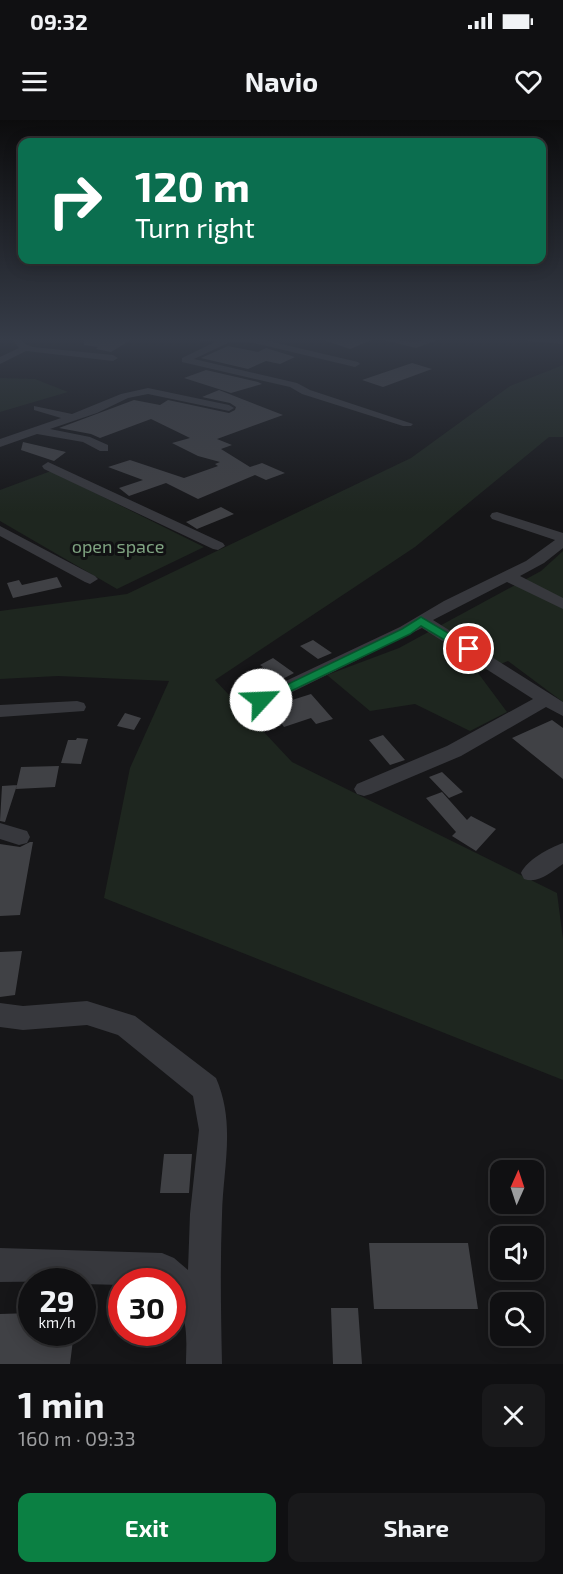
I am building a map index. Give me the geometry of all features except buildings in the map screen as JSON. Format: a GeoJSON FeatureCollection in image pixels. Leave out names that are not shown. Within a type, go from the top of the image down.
{"type":"FeatureCollection","features":[{"type":"Feature","properties":{"kind":"street"},"geometry":{"type":"LineString","coordinates":[[0,443],[69,417],[93,411],[124,396]]}},
{"type":"Feature","properties":{"kind":"street"},"geometry":{"type":"LineString","coordinates":[[172,396],[228,408]]}},
{"type":"Feature","properties":{"kind":"street"},"geometry":{"type":"LineString","coordinates":[[319,396],[406,424]]}},
{"type":"Feature","properties":{"kind":"street"},"geometry":{"type":"LineString","coordinates":[[38,408],[69,417]]}},
{"type":"Feature","properties":{"kind":"street"},"geometry":{"type":"LineString","coordinates":[[36,430],[86,440],[104,448]]}},
{"type":"Feature","properties":{"kind":"street"},"geometry":{"type":"LineString","coordinates":[[48,466],[218,546]]}},
{"type":"Feature","properties":{"kind":"street"},"geometry":{"type":"LineString","coordinates":[[261,700],[406,631],[508,576],[536,564],[563,539],[497,516]]}},
{"type":"Feature","properties":{"kind":"street"},"geometry":{"type":"LineString","coordinates":[[0,530],[90,579]]}},
{"type":"Feature","properties":{"kind":"street"},"geometry":{"type":"LineString","coordinates":[[508,576],[563,604]]}},
{"type":"Feature","properties":{"kind":"street"},"geometry":{"type":"LineString","coordinates":[[421,621],[555,704]]}},
{"type":"Feature","properties":{"kind":"street"},"geometry":{"type":"LineString","coordinates":[[364,789],[454,751],[555,704]]}},
{"type":"Feature","properties":{"kind":"street"},"geometry":{"type":"LineString","coordinates":[[0,711],[77,707]]}},
{"type":"Feature","properties":{"kind":"street"},"geometry":{"type":"LineString","coordinates":[[532,873],[563,852]]}},
{"type":"Feature","properties":{"kind":"street"},"geometry":{"type":"LineString","coordinates":[[0,1015],[23,1018],[87,1013],[126,1025],[206,1088],[214,1130],[206,1214],[204,1364]]}},
{"type":"Feature","properties":{"kind":"street"},"geometry":{"type":"LineString","coordinates":[[0,1265],[162,1270],[188,1291],[204,1328]]}},
{"type":"Feature","properties":{"kind":"green space"},"geometry":{"type":"Polygon","coordinates":[[[0,396],[54,396],[0,412],[0,396]]]}},
{"type":"Feature","properties":{"kind":"green space"},"geometry":{"type":"Polygon","coordinates":[[[496,396],[563,396],[563,437],[549,437],[415,547],[215,680],[292,762],[557,893],[563,939],[563,1080],[104,898],[130,768],[169,681],[58,676],[0,679],[0,611],[127,594],[411,458],[496,396]]]}},
{"type":"Feature","properties":{"kind":"green space","name":"open space"},"geometry":{"type":"Polygon","coordinates":[[[51,471],[204,547],[117,589],[0,521],[0,490],[51,471]]]}},
{"type":"Feature","properties":{"kind":"green space"},"geometry":{"type":"Polygon","coordinates":[[[563,551],[563,702],[508,661],[478,673],[507,712],[470,731],[415,704],[370,711],[327,675],[399,648],[541,571],[563,551]]]}},
{"type":"Feature","properties":{"kind":"route"},"geometry":{"type":"LineString","coordinates":[[261,700],[360,654],[421,621],[469,649]]}}]}
